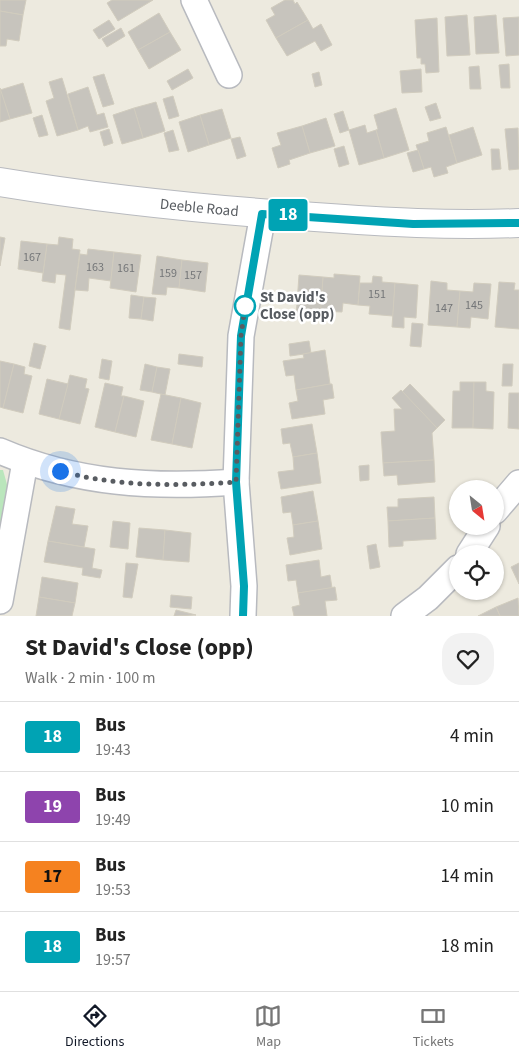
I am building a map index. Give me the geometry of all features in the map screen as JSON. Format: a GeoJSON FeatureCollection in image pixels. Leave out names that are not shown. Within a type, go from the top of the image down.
{"type":"FeatureCollection","features":[{"type":"Feature","properties":{"kind":"street"},"geometry":{"type":"LineString","coordinates":[[194,0],[229,75]]}},
{"type":"Feature","properties":{"kind":"street","name":"Deeble Road"},"geometry":{"type":"LineString","coordinates":[[0,182],[262,214],[413,224],[519,223]]}},
{"type":"Feature","properties":{"kind":"street"},"geometry":{"type":"LineString","coordinates":[[242,616],[244,586],[236,482],[241,336],[262,214]]}},
{"type":"Feature","properties":{"kind":"street"},"geometry":{"type":"LineString","coordinates":[[0,451],[25,462],[78,476],[116,483],[180,485],[236,482]]}},
{"type":"Feature","properties":{"kind":"street"},"geometry":{"type":"LineString","coordinates":[[0,601],[25,462]]}},
{"type":"Feature","properties":{"kind":"street"},"geometry":{"type":"LineString","coordinates":[[504,500],[519,483]]}},
{"type":"Feature","properties":{"kind":"street"},"geometry":{"type":"LineString","coordinates":[[404,616],[428,598],[449,577]]}},
{"type":"Feature","properties":{"kind":"green space"},"geometry":{"type":"Polygon","coordinates":[[[0,470],[3,470],[8,488],[0,535],[0,470]]]}},
{"type":"Feature","properties":{"kind":"building"},"geometry":{"type":"Polygon","coordinates":[[[0,0],[26,0],[23,15],[0,11],[0,0]]]}},
{"type":"Feature","properties":{"kind":"building"},"geometry":{"type":"Polygon","coordinates":[[[112,0],[153,0],[118,21],[107,3],[112,0]]]}},
{"type":"Feature","properties":{"kind":"building"},"geometry":{"type":"Polygon","coordinates":[[[285,0],[293,0],[295,4],[297,2],[308,20],[276,38],[266,20],[275,15],[271,8],[285,0]]]}},
{"type":"Feature","properties":{"kind":"building"},"geometry":{"type":"Polygon","coordinates":[[[0,11],[23,15],[19,41],[7,39],[6,46],[0,46],[0,11]]]}},
{"type":"Feature","properties":{"kind":"building"},"geometry":{"type":"Polygon","coordinates":[[[159,13],[170,32],[138,50],[128,32],[159,13]]]}},
{"type":"Feature","properties":{"kind":"building"},"geometry":{"type":"Polygon","coordinates":[[[467,15],[470,55],[447,56],[445,17],[467,15]]]}},
{"type":"Feature","properties":{"kind":"building"},"geometry":{"type":"Polygon","coordinates":[[[496,15],[499,53],[476,54],[474,17],[496,15]]]}},
{"type":"Feature","properties":{"kind":"building"},"geometry":{"type":"Polygon","coordinates":[[[519,17],[519,55],[506,56],[503,18],[519,17]]]}},
{"type":"Feature","properties":{"kind":"building"},"geometry":{"type":"Polygon","coordinates":[[[437,18],[439,72],[426,73],[425,64],[421,64],[421,58],[417,58],[415,20],[437,18]]]}},
{"type":"Feature","properties":{"kind":"building"},"geometry":{"type":"Polygon","coordinates":[[[109,20],[115,29],[99,39],[93,30],[109,20]]]}},
{"type":"Feature","properties":{"kind":"building"},"geometry":{"type":"Polygon","coordinates":[[[308,20],[313,29],[321,24],[332,45],[321,51],[315,41],[287,56],[276,38],[308,20]]]}},
{"type":"Feature","properties":{"kind":"building"},"geometry":{"type":"Polygon","coordinates":[[[121,28],[125,36],[107,47],[102,39],[121,28]]]}},
{"type":"Feature","properties":{"kind":"building"},"geometry":{"type":"Polygon","coordinates":[[[170,32],[181,50],[149,69],[138,50],[170,32]]]}},
{"type":"Feature","properties":{"kind":"building"},"geometry":{"type":"Polygon","coordinates":[[[509,64],[510,88],[501,88],[499,65],[509,64]]]}},
{"type":"Feature","properties":{"kind":"building"},"geometry":{"type":"Polygon","coordinates":[[[479,66],[481,89],[470,89],[469,67],[479,66]]]}},
{"type":"Feature","properties":{"kind":"building"},"geometry":{"type":"Polygon","coordinates":[[[188,69],[193,78],[172,90],[167,81],[188,69]]]}},
{"type":"Feature","properties":{"kind":"building"},"geometry":{"type":"Polygon","coordinates":[[[421,69],[422,92],[402,93],[400,71],[421,69]]]}},
{"type":"Feature","properties":{"kind":"building"},"geometry":{"type":"Polygon","coordinates":[[[319,72],[322,85],[315,87],[312,74],[319,72]]]}},
{"type":"Feature","properties":{"kind":"building"},"geometry":{"type":"Polygon","coordinates":[[[104,74],[114,104],[103,107],[93,77],[104,74]]]}},
{"type":"Feature","properties":{"kind":"building"},"geometry":{"type":"Polygon","coordinates":[[[62,78],[78,130],[57,136],[46,101],[54,98],[49,82],[62,78]]]}},
{"type":"Feature","properties":{"kind":"building"},"geometry":{"type":"Polygon","coordinates":[[[23,83],[32,113],[10,119],[0,90],[23,83]]]}},
{"type":"Feature","properties":{"kind":"building"},"geometry":{"type":"Polygon","coordinates":[[[88,87],[97,115],[104,113],[108,127],[90,132],[88,126],[78,130],[68,94],[88,87]]]}},
{"type":"Feature","properties":{"kind":"building"},"geometry":{"type":"Polygon","coordinates":[[[0,88],[10,119],[0,122],[0,88]]]}},
{"type":"Feature","properties":{"kind":"building"},"geometry":{"type":"Polygon","coordinates":[[[173,96],[179,116],[169,119],[163,99],[173,96]]]}},
{"type":"Feature","properties":{"kind":"building"},"geometry":{"type":"Polygon","coordinates":[[[156,102],[165,131],[143,138],[134,108],[156,102]]]}},
{"type":"Feature","properties":{"kind":"building"},"geometry":{"type":"Polygon","coordinates":[[[436,103],[441,118],[430,121],[425,107],[436,103]]]}},
{"type":"Feature","properties":{"kind":"building"},"geometry":{"type":"Polygon","coordinates":[[[134,108],[143,138],[122,144],[113,115],[134,108]]]}},
{"type":"Feature","properties":{"kind":"building"},"geometry":{"type":"Polygon","coordinates":[[[396,108],[409,150],[384,158],[374,115],[396,108]]]}},
{"type":"Feature","properties":{"kind":"building"},"geometry":{"type":"Polygon","coordinates":[[[222,109],[231,138],[209,145],[200,115],[222,109]]]}},
{"type":"Feature","properties":{"kind":"building"},"geometry":{"type":"Polygon","coordinates":[[[343,111],[349,130],[340,133],[334,114],[343,111]]]}},
{"type":"Feature","properties":{"kind":"building"},"geometry":{"type":"Polygon","coordinates":[[[42,115],[48,135],[39,137],[33,118],[42,115]]]}},
{"type":"Feature","properties":{"kind":"building"},"geometry":{"type":"Polygon","coordinates":[[[200,115],[209,145],[188,152],[179,122],[200,115]]]}},
{"type":"Feature","properties":{"kind":"building"},"geometry":{"type":"Polygon","coordinates":[[[326,118],[335,146],[310,153],[302,126],[326,118]]]}},
{"type":"Feature","properties":{"kind":"building"},"geometry":{"type":"Polygon","coordinates":[[[365,125],[367,133],[376,130],[384,158],[359,165],[349,130],[365,125]]]}},
{"type":"Feature","properties":{"kind":"building"},"geometry":{"type":"Polygon","coordinates":[[[302,126],[310,153],[289,160],[290,164],[278,168],[272,148],[281,145],[277,133],[302,126]]]}},
{"type":"Feature","properties":{"kind":"building"},"geometry":{"type":"Polygon","coordinates":[[[446,127],[457,163],[446,167],[448,173],[434,177],[431,167],[424,169],[416,145],[429,141],[427,133],[446,127]]]}},
{"type":"Feature","properties":{"kind":"building"},"geometry":{"type":"Polygon","coordinates":[[[473,127],[482,155],[457,163],[449,135],[473,127]]]}},
{"type":"Feature","properties":{"kind":"building"},"geometry":{"type":"Polygon","coordinates":[[[518,128],[519,169],[509,170],[505,129],[518,128]]]}},
{"type":"Feature","properties":{"kind":"building"},"geometry":{"type":"Polygon","coordinates":[[[109,129],[113,143],[104,146],[100,132],[109,129]]]}},
{"type":"Feature","properties":{"kind":"building"},"geometry":{"type":"Polygon","coordinates":[[[173,130],[179,150],[169,152],[164,133],[173,130]]]}},
{"type":"Feature","properties":{"kind":"building"},"geometry":{"type":"Polygon","coordinates":[[[240,137],[246,156],[237,159],[231,139],[240,137]]]}},
{"type":"Feature","properties":{"kind":"building"},"geometry":{"type":"Polygon","coordinates":[[[344,146],[349,164],[339,167],[334,149],[344,146]]]}},
{"type":"Feature","properties":{"kind":"building"},"geometry":{"type":"Polygon","coordinates":[[[491,149],[499,149],[501,169],[492,170],[491,149]]]}},
{"type":"Feature","properties":{"kind":"building"},"geometry":{"type":"Polygon","coordinates":[[[418,150],[424,169],[413,172],[407,153],[418,150]]]}},
{"type":"Feature","properties":{"kind":"building"},"geometry":{"type":"Polygon","coordinates":[[[0,237],[5,238],[0,266],[0,237]]]}},
{"type":"Feature","properties":{"kind":"building"},"geometry":{"type":"Polygon","coordinates":[[[59,237],[73,239],[72,249],[80,250],[70,330],[59,328],[66,275],[56,274],[55,283],[42,281],[47,244],[58,245],[59,237]]]}},
{"type":"Feature","properties":{"kind":"building"},"geometry":{"type":"Polygon","coordinates":[[[21,241],[47,244],[43,273],[18,269],[21,241]]]}},
{"type":"Feature","properties":{"kind":"building"},"geometry":{"type":"Polygon","coordinates":[[[88,249],[114,252],[111,281],[89,278],[88,291],[75,290],[80,254],[87,255],[88,249]]]}},
{"type":"Feature","properties":{"kind":"building"},"geometry":{"type":"Polygon","coordinates":[[[114,252],[141,255],[136,292],[110,288],[114,252]]]}},
{"type":"Feature","properties":{"kind":"building"},"geometry":{"type":"Polygon","coordinates":[[[157,256],[182,260],[179,288],[167,287],[166,295],[152,294],[157,256]]]}},
{"type":"Feature","properties":{"kind":"building"},"geometry":{"type":"Polygon","coordinates":[[[182,260],[208,263],[205,292],[179,288],[182,260]]]}},
{"type":"Feature","properties":{"kind":"building"},"geometry":{"type":"Polygon","coordinates":[[[334,274],[360,276],[358,305],[343,303],[342,312],[320,311],[323,277],[334,278],[334,274]]]}},
{"type":"Feature","properties":{"kind":"building"},"geometry":{"type":"Polygon","coordinates":[[[299,275],[323,277],[320,319],[296,317],[299,275]]]}},
{"type":"Feature","properties":{"kind":"building"},"geometry":{"type":"Polygon","coordinates":[[[373,276],[382,277],[382,282],[395,283],[393,316],[369,314],[370,306],[358,305],[360,283],[372,283],[373,276]]]}},
{"type":"Feature","properties":{"kind":"building"},"geometry":{"type":"Polygon","coordinates":[[[431,281],[447,283],[447,290],[460,291],[457,327],[428,325],[431,281]]]}},
{"type":"Feature","properties":{"kind":"building"},"geometry":{"type":"Polygon","coordinates":[[[499,282],[515,283],[514,290],[519,290],[519,329],[495,327],[499,282]]]}},
{"type":"Feature","properties":{"kind":"building"},"geometry":{"type":"Polygon","coordinates":[[[395,283],[418,285],[416,318],[404,317],[404,328],[392,327],[395,283]]]}},
{"type":"Feature","properties":{"kind":"building"},"geometry":{"type":"Polygon","coordinates":[[[474,283],[491,284],[488,319],[471,317],[470,328],[457,327],[460,291],[473,292],[474,283]]]}},
{"type":"Feature","properties":{"kind":"building"},"geometry":{"type":"Polygon","coordinates":[[[131,295],[144,297],[141,319],[129,318],[131,295]]]}},
{"type":"Feature","properties":{"kind":"building"},"geometry":{"type":"Polygon","coordinates":[[[144,297],[156,298],[153,321],[141,319],[144,297]]]}},
{"type":"Feature","properties":{"kind":"building"},"geometry":{"type":"Polygon","coordinates":[[[412,323],[423,324],[421,347],[410,346],[412,323]]]}},
{"type":"Feature","properties":{"kind":"building"},"geometry":{"type":"Polygon","coordinates":[[[309,341],[311,353],[290,356],[289,344],[309,341]]]}},
{"type":"Feature","properties":{"kind":"building"},"geometry":{"type":"Polygon","coordinates":[[[34,343],[46,346],[40,369],[29,366],[34,343]]]}},
{"type":"Feature","properties":{"kind":"building"},"geometry":{"type":"Polygon","coordinates":[[[325,350],[330,384],[296,390],[294,375],[286,376],[283,361],[304,358],[303,354],[325,350]]]}},
{"type":"Feature","properties":{"kind":"building"},"geometry":{"type":"Polygon","coordinates":[[[179,354],[203,357],[202,367],[178,364],[179,354]]]}},
{"type":"Feature","properties":{"kind":"building"},"geometry":{"type":"Polygon","coordinates":[[[102,359],[112,361],[109,380],[99,378],[102,359]]]}},
{"type":"Feature","properties":{"kind":"building"},"geometry":{"type":"Polygon","coordinates":[[[0,361],[14,364],[3,408],[0,407],[0,361]]]}},
{"type":"Feature","properties":{"kind":"building"},"geometry":{"type":"Polygon","coordinates":[[[14,364],[25,367],[24,374],[32,376],[23,413],[3,408],[14,364]]]}},
{"type":"Feature","properties":{"kind":"building"},"geometry":{"type":"Polygon","coordinates":[[[145,364],[157,367],[152,392],[140,390],[145,364]]]}},
{"type":"Feature","properties":{"kind":"building"},"geometry":{"type":"Polygon","coordinates":[[[503,364],[513,364],[512,386],[502,386],[503,364]]]}},
{"type":"Feature","properties":{"kind":"building"},"geometry":{"type":"Polygon","coordinates":[[[157,367],[170,369],[165,395],[152,392],[157,367]]]}},
{"type":"Feature","properties":{"kind":"building"},"geometry":{"type":"Polygon","coordinates":[[[70,375],[87,379],[85,388],[89,389],[80,424],[59,419],[70,375]]]}},
{"type":"Feature","properties":{"kind":"building"},"geometry":{"type":"Polygon","coordinates":[[[47,379],[68,384],[59,419],[39,414],[47,379]]]}},
{"type":"Feature","properties":{"kind":"building"},"geometry":{"type":"Polygon","coordinates":[[[460,382],[474,382],[473,428],[452,428],[453,391],[460,391],[460,382]]]}},
{"type":"Feature","properties":{"kind":"building"},"geometry":{"type":"Polygon","coordinates":[[[474,382],[486,382],[486,391],[494,392],[493,429],[473,428],[474,382]]]}},
{"type":"Feature","properties":{"kind":"building"},"geometry":{"type":"Polygon","coordinates":[[[105,383],[123,387],[121,396],[124,396],[115,432],[95,427],[105,383]]]}},
{"type":"Feature","properties":{"kind":"building"},"geometry":{"type":"Polygon","coordinates":[[[332,384],[334,398],[323,400],[325,414],[292,419],[289,403],[298,401],[296,390],[332,384]]]}},
{"type":"Feature","properties":{"kind":"building"},"geometry":{"type":"Polygon","coordinates":[[[410,384],[445,420],[437,428],[402,392],[410,384]]]}},
{"type":"Feature","properties":{"kind":"building"},"geometry":{"type":"Polygon","coordinates":[[[401,390],[437,428],[432,433],[434,460],[383,463],[381,432],[395,431],[394,409],[402,409],[392,398],[401,390]]]}},
{"type":"Feature","properties":{"kind":"building"},"geometry":{"type":"Polygon","coordinates":[[[509,393],[519,393],[519,429],[508,428],[509,393]]]}},
{"type":"Feature","properties":{"kind":"building"},"geometry":{"type":"Polygon","coordinates":[[[161,394],[181,398],[172,444],[151,440],[161,394]]]}},
{"type":"Feature","properties":{"kind":"building"},"geometry":{"type":"Polygon","coordinates":[[[124,396],[144,401],[136,437],[115,432],[124,396]]]}},
{"type":"Feature","properties":{"kind":"building"},"geometry":{"type":"Polygon","coordinates":[[[181,398],[201,403],[192,448],[172,444],[181,398]]]}},
{"type":"Feature","properties":{"kind":"building"},"geometry":{"type":"Polygon","coordinates":[[[312,424],[317,453],[293,457],[290,443],[283,444],[281,429],[312,424]]]}},
{"type":"Feature","properties":{"kind":"building"},"geometry":{"type":"Polygon","coordinates":[[[317,453],[321,483],[281,489],[278,472],[294,470],[293,457],[317,453]]]}},
{"type":"Feature","properties":{"kind":"building"},"geometry":{"type":"Polygon","coordinates":[[[434,460],[435,482],[398,485],[397,475],[384,476],[383,463],[434,460]]]}},
{"type":"Feature","properties":{"kind":"building"},"geometry":{"type":"Polygon","coordinates":[[[369,465],[369,480],[360,481],[359,466],[369,465]]]}},
{"type":"Feature","properties":{"kind":"building"},"geometry":{"type":"Polygon","coordinates":[[[313,491],[318,521],[293,525],[291,512],[283,513],[281,497],[313,491]]]}},
{"type":"Feature","properties":{"kind":"building"},"geometry":{"type":"Polygon","coordinates":[[[434,497],[435,518],[388,521],[387,507],[398,507],[398,499],[434,497]]]}},
{"type":"Feature","properties":{"kind":"building"},"geometry":{"type":"Polygon","coordinates":[[[56,506],[75,509],[72,524],[88,526],[84,547],[48,541],[56,506]]]}},
{"type":"Feature","properties":{"kind":"building"},"geometry":{"type":"Polygon","coordinates":[[[435,518],[436,539],[403,541],[403,546],[389,547],[388,521],[435,518]]]}},
{"type":"Feature","properties":{"kind":"building"},"geometry":{"type":"Polygon","coordinates":[[[113,521],[130,523],[128,549],[110,547],[113,521]]]}},
{"type":"Feature","properties":{"kind":"building"},"geometry":{"type":"Polygon","coordinates":[[[318,521],[322,549],[290,555],[287,538],[294,537],[293,525],[318,521]]]}},
{"type":"Feature","properties":{"kind":"building"},"geometry":{"type":"Polygon","coordinates":[[[139,528],[165,530],[163,560],[136,557],[139,528]]]}},
{"type":"Feature","properties":{"kind":"building"},"geometry":{"type":"Polygon","coordinates":[[[165,530],[191,533],[189,562],[163,560],[165,530]]]}},
{"type":"Feature","properties":{"kind":"building"},"geometry":{"type":"Polygon","coordinates":[[[48,541],[95,549],[92,568],[102,570],[100,578],[82,575],[83,568],[44,562],[48,541]]]}},
{"type":"Feature","properties":{"kind":"building"},"geometry":{"type":"Polygon","coordinates":[[[376,544],[380,567],[370,569],[367,546],[376,544]]]}},
{"type":"Feature","properties":{"kind":"building"},"geometry":{"type":"Polygon","coordinates":[[[319,560],[321,577],[330,575],[332,588],[298,593],[296,580],[288,581],[286,565],[319,560]]]}},
{"type":"Feature","properties":{"kind":"building"},"geometry":{"type":"Polygon","coordinates":[[[126,563],[138,564],[132,598],[123,597],[126,563]]]}},
{"type":"Feature","properties":{"kind":"building"},"geometry":{"type":"Polygon","coordinates":[[[519,563],[519,584],[511,567],[519,563]]]}},
{"type":"Feature","properties":{"kind":"building"},"geometry":{"type":"Polygon","coordinates":[[[42,577],[78,583],[75,603],[39,597],[42,577]]]}},
{"type":"Feature","properties":{"kind":"building"},"geometry":{"type":"Polygon","coordinates":[[[335,587],[337,600],[325,601],[327,616],[294,616],[292,607],[300,605],[298,593],[335,587]]]}},
{"type":"Feature","properties":{"kind":"building"},"geometry":{"type":"Polygon","coordinates":[[[171,595],[192,597],[191,609],[170,607],[171,595]]]}},
{"type":"Feature","properties":{"kind":"building"},"geometry":{"type":"Polygon","coordinates":[[[39,597],[75,603],[72,616],[36,616],[39,597]]]}},
{"type":"Feature","properties":{"kind":"building"},"geometry":{"type":"Polygon","coordinates":[[[518,598],[519,616],[500,616],[496,607],[518,598]]]}},
{"type":"Feature","properties":{"kind":"building"},"geometry":{"type":"Polygon","coordinates":[[[496,607],[500,616],[478,616],[496,607]]]}},
{"type":"Feature","properties":{"kind":"building"},"geometry":{"type":"Polygon","coordinates":[[[176,610],[196,615],[174,616],[176,610]]]}},
{"type":"Feature","properties":{"kind":"bus line","name":"18"},"geometry":{"type":"LineString","coordinates":[[243,616],[244,586],[236,482],[241,336],[262,214],[413,224],[486,225],[519,223]]}},
{"type":"Feature","properties":{"kind":"place","name":"St David's Close (opp)"},"geometry":{"type":"Point","coordinates":[245,306]}},
{"type":"Feature","properties":{"kind":"route"},"geometry":{"type":"LineString","coordinates":[[60,471],[116,483],[180,485],[236,482],[241,336],[245,306]]}}]}
